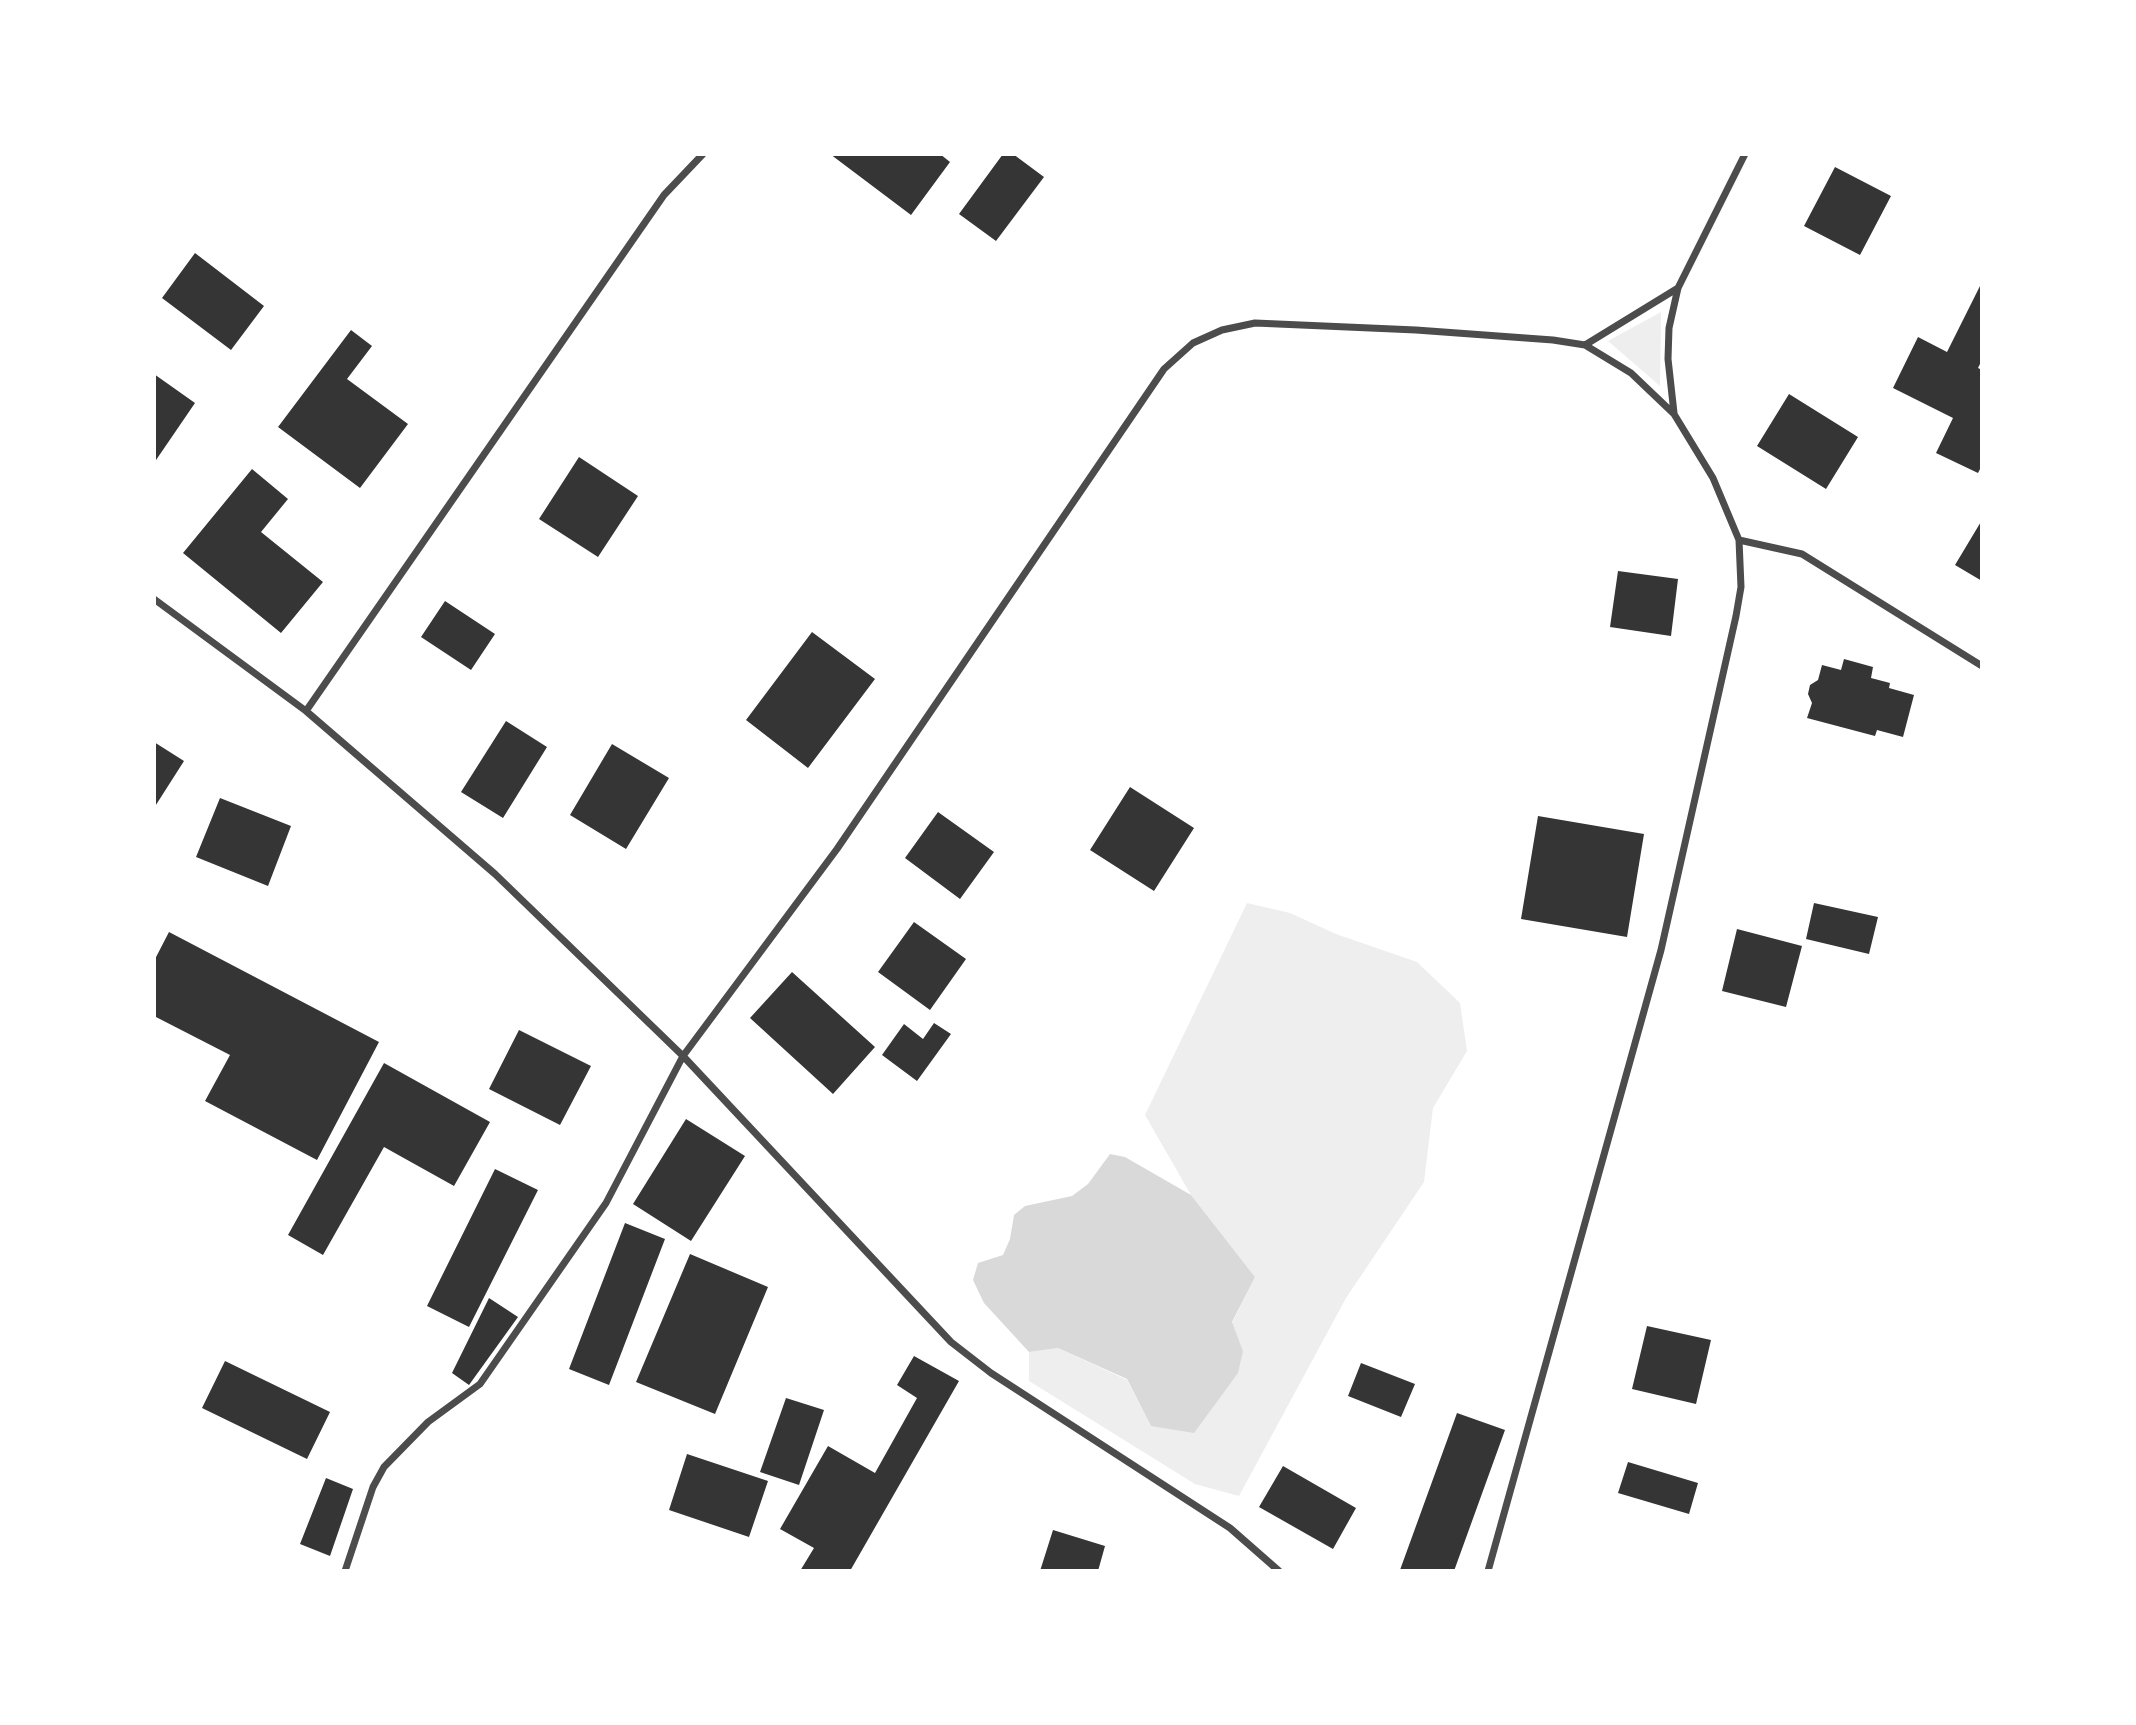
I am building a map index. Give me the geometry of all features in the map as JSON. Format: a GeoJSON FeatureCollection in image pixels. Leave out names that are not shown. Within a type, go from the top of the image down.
{"type":"FeatureCollection","features":[{"type":"Feature","properties":{"kind":"street"},"geometry":{"type":"LineString","coordinates":[[306,711],[664,195],[703,154]]}},
{"type":"Feature","properties":{"kind":"street"},"geometry":{"type":"LineString","coordinates":[[1674,414],[1668,359],[1669,328],[1678,288],[1745,154]]}},
{"type":"Feature","properties":{"kind":"street"},"geometry":{"type":"LineString","coordinates":[[1585,345],[1678,288]]}},
{"type":"Feature","properties":{"kind":"street"},"geometry":{"type":"LineString","coordinates":[[345,1571],[373,1487],[384,1467],[428,1422],[480,1384],[606,1203],[683,1056],[837,849],[1149,389],[1184,348],[1222,330],[1255,323],[1416,330],[1553,340],[1585,345],[1631,373],[1674,414],[1713,478],[1740,540],[1741,576],[1736,616],[1661,950],[1488,1571]]}},
{"type":"Feature","properties":{"kind":"street"},"geometry":{"type":"LineString","coordinates":[[1740,540],[1802,554],[1982,666]]}},
{"type":"Feature","properties":{"kind":"street"},"geometry":{"type":"LineString","coordinates":[[154,599],[306,711],[495,874],[683,1056],[951,1342],[991,1373],[1230,1528],[1279,1571]]}},
{"type":"Feature","properties":{"kind":"shaded area"},"geometry":{"type":"Polygon","coordinates":[[[1661,312],[1660,386],[1608,341],[1661,312]]]}},
{"type":"Feature","properties":{"kind":"shaded area"},"geometry":{"type":"Polygon","coordinates":[[[1247,903],[1290,913],[1336,934],[1417,962],[1460,1003],[1467,1051],[1433,1108],[1424,1182],[1346,1298],[1239,1496],[1195,1484],[1029,1381],[1029,1352],[1058,1348],[1127,1380],[1151,1426],[1243,1351],[1232,1323],[1255,1277],[1191,1195],[1145,1115],[1247,903]]]}},
{"type":"Feature","properties":{"kind":"shaded area"},"geometry":{"type":"Polygon","coordinates":[[[1110,1154],[1125,1157],[1191,1195],[1255,1277],[1232,1322],[1243,1351],[1238,1373],[1194,1433],[1151,1426],[1127,1379],[1058,1348],[1029,1352],[984,1303],[973,1280],[978,1263],[1003,1255],[1010,1239],[1014,1215],[1025,1206],[1072,1196],[1088,1184],[1110,1154]]]}},
{"type":"Feature","properties":{"kind":"building"},"geometry":{"type":"Polygon","coordinates":[[[830,154],[940,154],[950,162],[911,215],[830,154]]]}},
{"type":"Feature","properties":{"kind":"building"},"geometry":{"type":"Polygon","coordinates":[[[1003,154],[1013,154],[1044,177],[996,241],[959,214],[1003,154]]]}},
{"type":"Feature","properties":{"kind":"building"},"geometry":{"type":"Polygon","coordinates":[[[1835,167],[1891,196],[1860,255],[1804,226],[1835,167]]]}},
{"type":"Feature","properties":{"kind":"building"},"geometry":{"type":"Polygon","coordinates":[[[195,253],[264,306],[231,350],[162,298],[195,253]]]}},
{"type":"Feature","properties":{"kind":"building"},"geometry":{"type":"Polygon","coordinates":[[[1982,282],[1982,360],[1978,368],[1982,370],[1982,465],[1978,473],[1936,453],[1953,418],[1893,388],[1918,337],[1947,352],[1982,282]]]}},
{"type":"Feature","properties":{"kind":"building"},"geometry":{"type":"Polygon","coordinates":[[[351,330],[372,346],[347,379],[408,424],[360,488],[278,427],[351,330]]]}},
{"type":"Feature","properties":{"kind":"building"},"geometry":{"type":"Polygon","coordinates":[[[154,374],[195,403],[154,463],[154,374]]]}},
{"type":"Feature","properties":{"kind":"building"},"geometry":{"type":"Polygon","coordinates":[[[1789,394],[1858,437],[1826,489],[1757,446],[1789,394]]]}},
{"type":"Feature","properties":{"kind":"building"},"geometry":{"type":"Polygon","coordinates":[[[579,457],[638,496],[598,557],[539,519],[579,457]]]}},
{"type":"Feature","properties":{"kind":"building"},"geometry":{"type":"Polygon","coordinates":[[[252,469],[288,499],[261,532],[323,582],[281,633],[183,553],[252,469]]]}},
{"type":"Feature","properties":{"kind":"building"},"geometry":{"type":"Polygon","coordinates":[[[1982,520],[1982,581],[1955,565],[1982,520]]]}},
{"type":"Feature","properties":{"kind":"building"},"geometry":{"type":"Polygon","coordinates":[[[1618,571],[1678,579],[1671,636],[1610,627],[1618,571]]]}},
{"type":"Feature","properties":{"kind":"building"},"geometry":{"type":"Polygon","coordinates":[[[445,601],[495,634],[471,670],[421,637],[445,601]]]}},
{"type":"Feature","properties":{"kind":"building"},"geometry":{"type":"Polygon","coordinates":[[[812,632],[875,679],[808,768],[746,720],[812,632]]]}},
{"type":"Feature","properties":{"kind":"building"},"geometry":{"type":"Polygon","coordinates":[[[1844,659],[1873,667],[1871,678],[1890,683],[1889,688],[1914,695],[1903,737],[1877,730],[1875,736],[1807,718],[1812,703],[1808,694],[1810,685],[1818,680],[1822,665],[1841,670],[1844,659]]]}},
{"type":"Feature","properties":{"kind":"building"},"geometry":{"type":"Polygon","coordinates":[[[506,721],[547,747],[503,818],[461,792],[506,721]]]}},
{"type":"Feature","properties":{"kind":"building"},"geometry":{"type":"Polygon","coordinates":[[[154,742],[184,761],[154,808],[154,742]]]}},
{"type":"Feature","properties":{"kind":"building"},"geometry":{"type":"Polygon","coordinates":[[[612,744],[669,778],[626,849],[570,815],[612,744]]]}},
{"type":"Feature","properties":{"kind":"building"},"geometry":{"type":"Polygon","coordinates":[[[1130,787],[1194,828],[1154,891],[1090,850],[1130,787]]]}},
{"type":"Feature","properties":{"kind":"building"},"geometry":{"type":"Polygon","coordinates":[[[220,798],[291,826],[268,886],[196,857],[220,798]]]}},
{"type":"Feature","properties":{"kind":"building"},"geometry":{"type":"Polygon","coordinates":[[[938,812],[994,852],[960,899],[905,858],[938,812]]]}},
{"type":"Feature","properties":{"kind":"building"},"geometry":{"type":"Polygon","coordinates":[[[1538,816],[1644,834],[1627,937],[1521,919],[1538,816]]]}},
{"type":"Feature","properties":{"kind":"building"},"geometry":{"type":"Polygon","coordinates":[[[1814,903],[1878,917],[1869,954],[1806,939],[1814,903]]]}},
{"type":"Feature","properties":{"kind":"building"},"geometry":{"type":"Polygon","coordinates":[[[914,922],[966,959],[930,1010],[878,972],[914,922]]]}},
{"type":"Feature","properties":{"kind":"building"},"geometry":{"type":"Polygon","coordinates":[[[1737,929],[1802,946],[1786,1007],[1722,991],[1737,929]]]}},
{"type":"Feature","properties":{"kind":"building"},"geometry":{"type":"Polygon","coordinates":[[[169,932],[379,1042],[317,1160],[205,1101],[230,1055],[154,1016],[154,961],[169,932]]]}},
{"type":"Feature","properties":{"kind":"building"},"geometry":{"type":"Polygon","coordinates":[[[792,972],[875,1047],[833,1094],[750,1018],[792,972]]]}},
{"type":"Feature","properties":{"kind":"building"},"geometry":{"type":"Polygon","coordinates":[[[934,1023],[951,1034],[917,1081],[882,1055],[904,1024],[923,1039],[934,1023]]]}},
{"type":"Feature","properties":{"kind":"building"},"geometry":{"type":"Polygon","coordinates":[[[519,1030],[591,1066],[560,1125],[489,1089],[519,1030]]]}},
{"type":"Feature","properties":{"kind":"building"},"geometry":{"type":"Polygon","coordinates":[[[384,1063],[490,1122],[454,1186],[384,1147],[323,1255],[288,1235],[384,1063]]]}},
{"type":"Feature","properties":{"kind":"building"},"geometry":{"type":"Polygon","coordinates":[[[686,1119],[745,1156],[691,1241],[633,1204],[686,1119]]]}},
{"type":"Feature","properties":{"kind":"building"},"geometry":{"type":"Polygon","coordinates":[[[495,1169],[538,1190],[469,1327],[427,1306],[495,1169]]]}},
{"type":"Feature","properties":{"kind":"building"},"geometry":{"type":"Polygon","coordinates":[[[625,1223],[665,1239],[609,1385],[569,1369],[625,1223]]]}},
{"type":"Feature","properties":{"kind":"building"},"geometry":{"type":"Polygon","coordinates":[[[690,1254],[768,1287],[715,1414],[636,1382],[690,1254]]]}},
{"type":"Feature","properties":{"kind":"building"},"geometry":{"type":"Polygon","coordinates":[[[489,1298],[518,1317],[469,1385],[452,1373],[489,1298]]]}},
{"type":"Feature","properties":{"kind":"building"},"geometry":{"type":"Polygon","coordinates":[[[1647,1326],[1711,1340],[1696,1404],[1632,1389],[1647,1326]]]}},
{"type":"Feature","properties":{"kind":"building"},"geometry":{"type":"Polygon","coordinates":[[[914,1356],[959,1381],[850,1571],[800,1571],[814,1548],[780,1529],[828,1446],[875,1473],[917,1398],[897,1385],[914,1356]]]}},
{"type":"Feature","properties":{"kind":"building"},"geometry":{"type":"Polygon","coordinates":[[[225,1361],[330,1412],[307,1459],[202,1408],[225,1361]]]}},
{"type":"Feature","properties":{"kind":"building"},"geometry":{"type":"Polygon","coordinates":[[[1361,1363],[1415,1384],[1401,1417],[1348,1396],[1361,1363]]]}},
{"type":"Feature","properties":{"kind":"building"},"geometry":{"type":"Polygon","coordinates":[[[786,1398],[824,1410],[799,1485],[760,1472],[786,1398]]]}},
{"type":"Feature","properties":{"kind":"building"},"geometry":{"type":"Polygon","coordinates":[[[1457,1413],[1505,1430],[1454,1571],[1400,1570],[1457,1413]]]}},
{"type":"Feature","properties":{"kind":"building"},"geometry":{"type":"Polygon","coordinates":[[[687,1454],[768,1481],[749,1537],[669,1510],[687,1454]]]}},
{"type":"Feature","properties":{"kind":"building"},"geometry":{"type":"Polygon","coordinates":[[[1628,1462],[1698,1483],[1689,1514],[1618,1493],[1628,1462]]]}},
{"type":"Feature","properties":{"kind":"building"},"geometry":{"type":"Polygon","coordinates":[[[1283,1466],[1356,1508],[1333,1549],[1259,1507],[1283,1466]]]}},
{"type":"Feature","properties":{"kind":"building"},"geometry":{"type":"Polygon","coordinates":[[[326,1478],[353,1489],[330,1556],[300,1544],[326,1478]]]}},
{"type":"Feature","properties":{"kind":"building"},"geometry":{"type":"Polygon","coordinates":[[[1053,1530],[1105,1546],[1098,1571],[1040,1571],[1053,1530]]]}}]}
